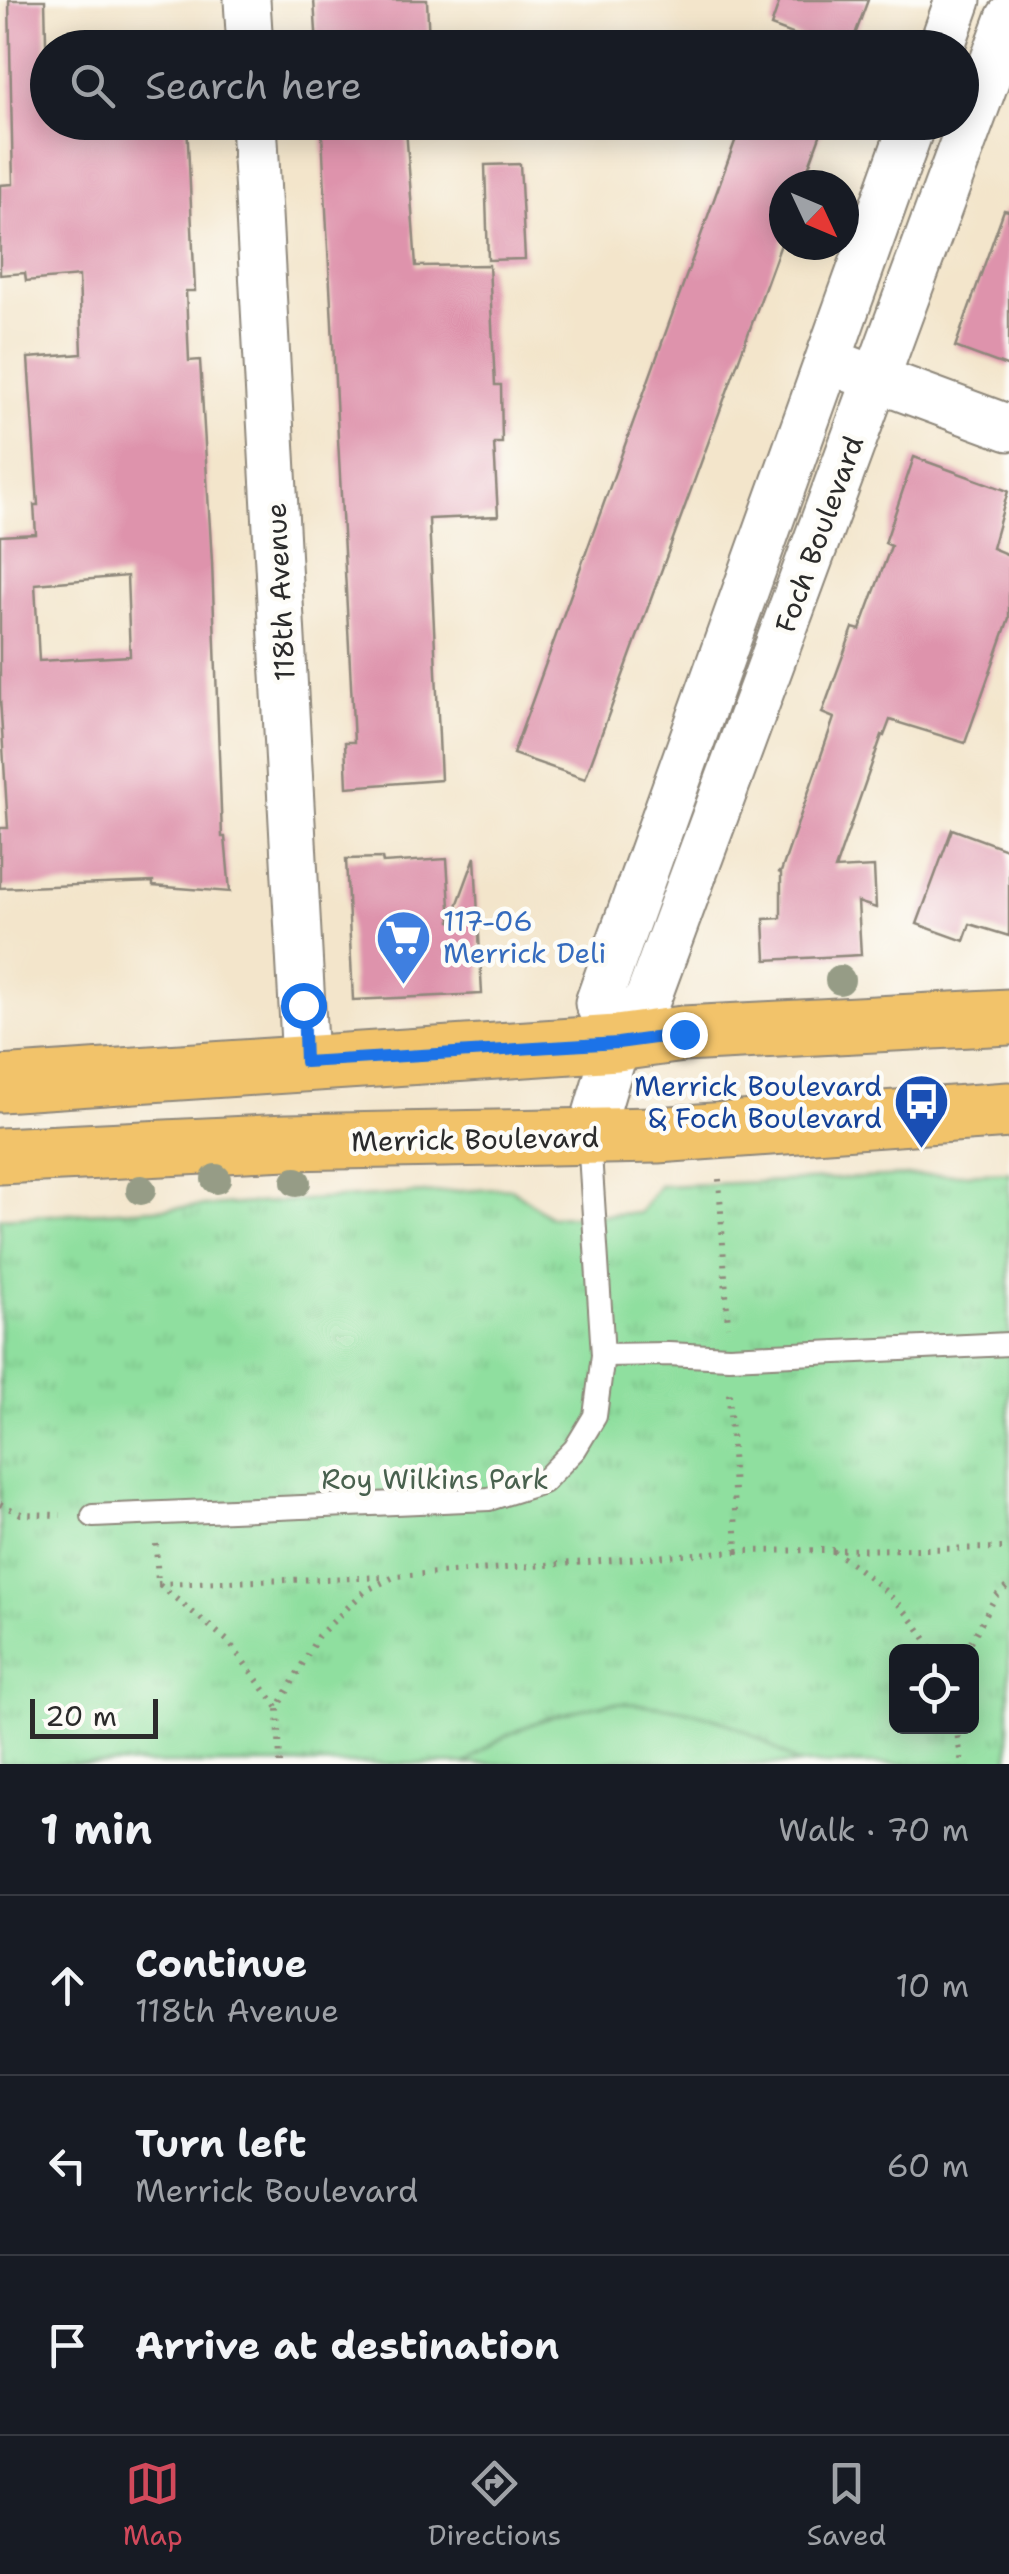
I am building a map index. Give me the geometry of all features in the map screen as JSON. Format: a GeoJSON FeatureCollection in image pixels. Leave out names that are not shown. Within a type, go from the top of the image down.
{"type":"FeatureCollection","features":[{"type":"Feature","properties":{"kind":"main road"},"geometry":{"type":"LineString","coordinates":[[0,1084],[618,1043],[684,1034],[1009,1017]]}},
{"type":"Feature","properties":{"kind":"main road","name":"Merrick Boulevard"},"geometry":{"type":"LineString","coordinates":[[0,1156],[287,1142],[589,1138],[1009,1110]]}},
{"type":"Feature","properties":{"kind":"street"},"geometry":{"type":"LineString","coordinates":[[248,0],[249,30]]}},
{"type":"Feature","properties":{"kind":"street"},"geometry":{"type":"LineString","coordinates":[[947,30],[958,0]]}},
{"type":"Feature","properties":{"kind":"street","name":"Foch Boulevard"},"geometry":{"type":"LineString","coordinates":[[979,100],[1009,18]]}},
{"type":"Feature","properties":{"kind":"street","name":"118th Avenue"},"geometry":{"type":"LineString","coordinates":[[255,140],[305,1062]]}},
{"type":"Feature","properties":{"kind":"street","name":"Foch Boulevard"},"geometry":{"type":"LineString","coordinates":[[618,1043],[598,1003],[907,140]]}},
{"type":"Feature","properties":{"kind":"street","name":"Foch Boulevard"},"geometry":{"type":"LineString","coordinates":[[589,1138],[618,1043],[648,998],[964,140]]}},
{"type":"Feature","properties":{"kind":"street"},"geometry":{"type":"LineString","coordinates":[[826,360],[1009,428]]}},
{"type":"Feature","properties":{"kind":"lane"},"geometry":{"type":"LineString","coordinates":[[92,1516],[490,1499],[543,1482],[575,1449],[595,1416],[603,1355],[589,1138]]}},
{"type":"Feature","properties":{"kind":"lane"},"geometry":{"type":"LineString","coordinates":[[603,1355],[729,1357],[1009,1344]]}},
{"type":"Feature","properties":{"kind":"path"},"geometry":{"type":"LineString","coordinates":[[718,1170],[728,1337]]}},
{"type":"Feature","properties":{"kind":"path"},"geometry":{"type":"LineString","coordinates":[[730,1393],[737,1551]]}},
{"type":"Feature","properties":{"kind":"path"},"geometry":{"type":"LineString","coordinates":[[0,1504],[21,1514],[92,1516]]}},
{"type":"Feature","properties":{"kind":"path"},"geometry":{"type":"LineString","coordinates":[[154,1514],[158,1584],[228,1641],[278,1708]]}},
{"type":"Feature","properties":{"kind":"path"},"geometry":{"type":"LineString","coordinates":[[158,1584],[396,1576],[737,1551],[1009,1548]]}},
{"type":"Feature","properties":{"kind":"path"},"geometry":{"type":"LineString","coordinates":[[833,1550],[872,1577],[920,1627],[929,1644]]}},
{"type":"Feature","properties":{"kind":"path"},"geometry":{"type":"LineString","coordinates":[[280,1764],[278,1708],[318,1636],[365,1591],[396,1576]]}},
{"type":"Feature","properties":{"kind":"path"},"geometry":{"type":"LineString","coordinates":[[970,1644],[996,1596],[1009,1585]]}},
{"type":"Feature","properties":{"kind":"path"},"geometry":{"type":"LineString","coordinates":[[957,1734],[962,1764]]}},
{"type":"Feature","properties":{"kind":"green space","name":"Roy Wilkins Park"},"geometry":{"type":"Polygon","coordinates":[[[1009,1172],[1009,1764],[0,1764],[0,1218],[511,1188],[550,1217],[639,1213],[659,1186],[1009,1172]]]}},
{"type":"Feature","properties":{"kind":"green space"},"geometry":{"type":"Polygon","coordinates":[[[613,1703],[665,1707],[711,1717],[754,1735],[798,1764],[681,1764],[634,1758],[588,1764],[466,1764],[499,1740],[535,1723],[613,1703]]]}},
{"type":"Feature","properties":{"kind":"building"},"geometry":{"type":"Polygon","coordinates":[[[9,0],[45,0],[46,30],[30,30],[30,140],[188,140],[195,291],[186,291],[189,361],[200,360],[222,837],[230,892],[153,886],[153,882],[0,888],[0,828],[8,828],[0,698],[0,536],[36,534],[34,505],[38,505],[28,358],[82,354],[79,276],[26,281],[25,273],[0,275],[0,185],[13,184],[9,0]],[[127,576],[35,584],[39,661],[130,656],[127,576]]]}},
{"type":"Feature","properties":{"kind":"building"},"geometry":{"type":"Polygon","coordinates":[[[314,0],[427,0],[428,30],[316,30],[314,0]]]}},
{"type":"Feature","properties":{"kind":"building"},"geometry":{"type":"Polygon","coordinates":[[[780,0],[868,0],[857,30],[782,30],[771,26],[780,0]]]}},
{"type":"Feature","properties":{"kind":"building"},"geometry":{"type":"Polygon","coordinates":[[[322,140],[407,140],[416,266],[489,265],[495,385],[501,385],[502,443],[494,443],[498,516],[429,519],[441,780],[347,787],[345,742],[354,742],[322,140]]]}},
{"type":"Feature","properties":{"kind":"building"},"geometry":{"type":"Polygon","coordinates":[[[735,140],[818,140],[807,170],[769,170],[769,260],[775,260],[585,779],[513,754],[735,140]]]}},
{"type":"Feature","properties":{"kind":"building"},"geometry":{"type":"Polygon","coordinates":[[[520,164],[525,259],[488,260],[485,165],[520,164]]]}},
{"type":"Feature","properties":{"kind":"building"},"geometry":{"type":"Polygon","coordinates":[[[1004,210],[1009,211],[1009,367],[955,347],[1004,210]]]}},
{"type":"Feature","properties":{"kind":"building"},"geometry":{"type":"Polygon","coordinates":[[[914,457],[1008,491],[992,548],[1009,555],[1009,618],[965,743],[890,720],[882,735],[835,869],[874,867],[876,908],[858,902],[861,955],[766,960],[764,919],[781,918],[778,872],[834,718],[822,713],[853,628],[860,630],[891,546],[885,543],[914,457]]]}},
{"type":"Feature","properties":{"kind":"building"},"geometry":{"type":"Polygon","coordinates":[[[952,829],[1009,850],[1009,936],[970,924],[964,941],[917,924],[952,829]]]}},
{"type":"Feature","properties":{"kind":"building"},"geometry":{"type":"Polygon","coordinates":[[[475,857],[482,994],[353,1000],[346,859],[382,858],[383,863],[447,859],[451,922],[475,857]]]}},
{"type":"Feature","properties":{"kind":"place","name":"117-06 Merrick Deli"},"geometry":{"type":"Point","coordinates":[404,986]}},
{"type":"Feature","properties":{"kind":"place","name":"Merrick Boulevard & Foch Boulevard"},"geometry":{"type":"Point","coordinates":[921,1151]}},
{"type":"Feature","properties":{"kind":"route"},"geometry":{"type":"LineString","coordinates":[[303,1005],[305,1062],[618,1043],[684,1034]]}}]}
